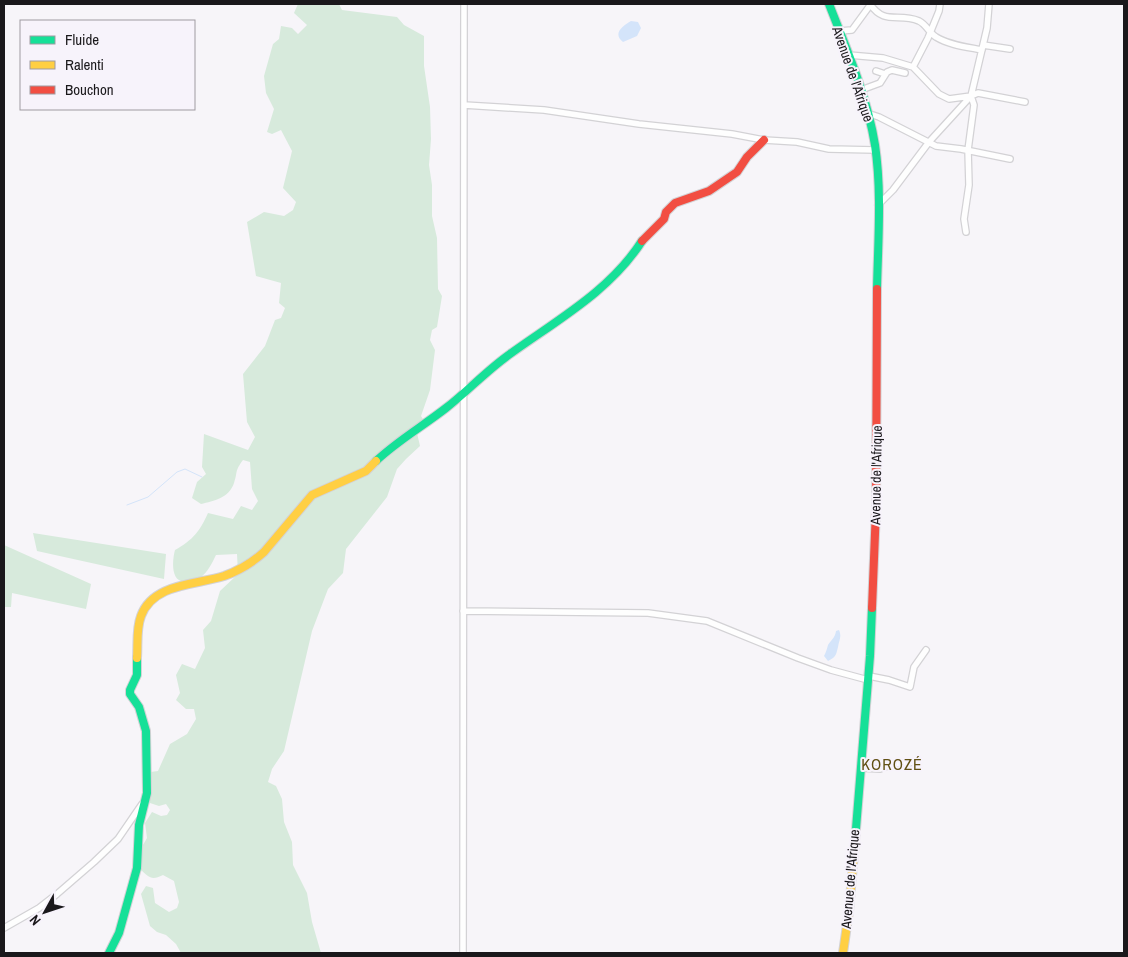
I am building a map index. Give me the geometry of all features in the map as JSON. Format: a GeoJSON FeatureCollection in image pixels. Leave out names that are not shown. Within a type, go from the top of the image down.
{"type":"FeatureCollection","features":[{"type":"Feature","properties":{"kind":"street"},"geometry":{"type":"LineString","coordinates":[[463,953],[464,4]]}},
{"type":"Feature","properties":{"kind":"street","name":"Avenue de l'Afrique"},"geometry":{"type":"LineString","coordinates":[[828,4],[861,90],[875,150],[878,174],[876,508],[868,678],[849,911],[843,953]]}},
{"type":"Feature","properties":{"kind":"street"},"geometry":{"type":"LineString","coordinates":[[839,31],[852,30],[870,4],[883,17],[910,18],[922,23],[930,32],[942,40],[982,48],[1010,48]]}},
{"type":"Feature","properties":{"kind":"street"},"geometry":{"type":"LineString","coordinates":[[913,67],[923,49],[939,11],[940,4]]}},
{"type":"Feature","properties":{"kind":"street"},"geometry":{"type":"LineString","coordinates":[[878,205],[893,190],[929,142],[971,96],[982,48],[989,4]]}},
{"type":"Feature","properties":{"kind":"street"},"geometry":{"type":"LineString","coordinates":[[849,55],[883,58],[913,67],[943,97],[954,99],[978,93],[1025,102]]}},
{"type":"Feature","properties":{"kind":"street"},"geometry":{"type":"LineString","coordinates":[[861,90],[880,83],[885,74],[892,70],[905,73]]}},
{"type":"Feature","properties":{"kind":"street"},"geometry":{"type":"LineString","coordinates":[[876,71],[885,74]]}},
{"type":"Feature","properties":{"kind":"street"},"geometry":{"type":"LineString","coordinates":[[966,232],[964,219],[969,185],[968,150],[974,105],[971,96]]}},
{"type":"Feature","properties":{"kind":"street"},"geometry":{"type":"LineString","coordinates":[[464,105],[544,110],[764,140],[797,142],[829,148],[875,150]]}},
{"type":"Feature","properties":{"kind":"street"},"geometry":{"type":"LineString","coordinates":[[868,116],[880,117],[942,147],[1010,158]]}},
{"type":"Feature","properties":{"kind":"street"},"geometry":{"type":"LineString","coordinates":[[109,953],[123,921],[137,868],[139,824],[148,793],[146,730],[140,707],[130,694],[137,675],[138,627],[140,616],[145,606],[158,594],[177,587],[227,575],[256,559],[312,495],[366,471],[389,449],[405,440],[448,407],[508,355],[594,295],[634,254],[645,237],[664,219],[666,212],[675,203],[709,191],[737,172],[747,157],[764,140]]}},
{"type":"Feature","properties":{"kind":"street"},"geometry":{"type":"LineString","coordinates":[[463,612],[648,613],[707,621],[806,661],[868,678],[889,680],[910,687],[914,667],[926,650]]}},
{"type":"Feature","properties":{"kind":"street"},"geometry":{"type":"LineString","coordinates":[[860,768],[880,769],[892,764],[917,762]]}},
{"type":"Feature","properties":{"kind":"street"},"geometry":{"type":"LineString","coordinates":[[4,928],[40,908],[94,862],[118,839],[145,800]]}},
{"type":"Feature","properties":{"kind":"green space"},"geometry":{"type":"Polygon","coordinates":[[[298,4],[339,4],[342,10],[397,17],[404,25],[424,36],[424,66],[430,107],[431,139],[429,165],[432,185],[432,216],[437,238],[438,289],[442,296],[437,327],[432,330],[430,340],[435,350],[430,390],[421,416],[426,424],[417,433],[420,446],[397,469],[387,497],[346,549],[343,573],[328,589],[312,631],[284,751],[272,769],[268,782],[276,786],[282,799],[284,822],[292,842],[293,865],[307,893],[312,922],[321,953],[181,953],[176,944],[166,935],[157,932],[150,926],[141,894],[146,886],[153,888],[155,903],[169,912],[177,908],[179,902],[174,881],[163,875],[156,878],[150,877],[140,869],[140,850],[147,838],[145,823],[152,812],[161,816],[167,815],[170,810],[166,804],[159,806],[150,803],[143,788],[143,773],[158,771],[170,744],[187,734],[196,719],[194,709],[186,709],[176,700],[180,693],[176,675],[182,664],[195,669],[205,648],[203,630],[211,621],[220,591],[238,574],[237,554],[216,555],[203,576],[194,581],[183,582],[178,580],[174,572],[173,560],[175,550],[187,543],[202,525],[208,513],[233,519],[241,506],[252,510],[258,501],[252,489],[250,462],[243,460],[237,470],[232,488],[225,495],[216,500],[201,504],[192,498],[197,482],[206,474],[202,467],[204,434],[248,450],[255,437],[247,422],[243,374],[265,346],[275,320],[281,318],[285,308],[279,303],[281,283],[256,276],[247,222],[264,212],[284,216],[293,210],[296,202],[283,188],[292,151],[281,130],[272,134],[267,132],[274,109],[266,93],[264,76],[273,44],[279,39],[281,26],[292,28],[298,34],[307,25],[294,13],[298,4]]]}},
{"type":"Feature","properties":{"kind":"green space"},"geometry":{"type":"Polygon","coordinates":[[[33,533],[166,554],[164,579],[37,551],[33,533]]]}},
{"type":"Feature","properties":{"kind":"green space"},"geometry":{"type":"Polygon","coordinates":[[[4,545],[91,584],[86,609],[12,593],[11,607],[4,607],[4,545]]]}},
{"type":"Feature","properties":{"kind":"water"},"geometry":{"type":"Polygon","coordinates":[[[631,21],[638,22],[641,28],[637,36],[623,42],[618,36],[620,30],[631,21]]]}},
{"type":"Feature","properties":{"kind":"water"},"geometry":{"type":"Polygon","coordinates":[[[839,630],[840,637],[836,654],[828,661],[824,656],[836,631],[839,630]]]}},
{"type":"Feature","properties":{"kind":"waterway"},"geometry":{"type":"LineString","coordinates":[[127,505],[148,497],[177,472],[185,469],[202,477]]}},
{"type":"Feature","properties":{"kind":"traffic: fast"},"geometry":{"type":"LineString","coordinates":[[829,4],[862,91],[875,145],[879,199],[877,289]]}},
{"type":"Feature","properties":{"kind":"traffic: fast"},"geometry":{"type":"LineString","coordinates":[[376,461],[401,440],[446,408],[502,360],[599,290],[629,259],[642,241]]}},
{"type":"Feature","properties":{"kind":"traffic: fast"},"geometry":{"type":"LineString","coordinates":[[855,841],[872,608]]}},
{"type":"Feature","properties":{"kind":"traffic: fast"},"geometry":{"type":"LineString","coordinates":[[109,953],[119,933],[137,868],[139,825],[147,793],[146,731],[139,707],[130,694],[137,675],[137,658]]}},
{"type":"Feature","properties":{"kind":"traffic: slow"},"geometry":{"type":"LineString","coordinates":[[137,658],[139,621],[147,605],[155,597],[177,587],[224,576],[245,566],[264,552],[312,495],[366,471],[376,461]]}},
{"type":"Feature","properties":{"kind":"traffic: slow"},"geometry":{"type":"LineString","coordinates":[[843,953],[855,841]]}},
{"type":"Feature","properties":{"kind":"traffic: jam"},"geometry":{"type":"LineString","coordinates":[[642,241],[664,219],[666,212],[675,203],[709,191],[737,172],[747,157],[764,140]]}},
{"type":"Feature","properties":{"kind":"traffic: jam"},"geometry":{"type":"LineString","coordinates":[[872,608],[876,509],[877,289]]}},
{"type":"Feature","properties":{"kind":"district","name":"KOROZÉ"},"geometry":{"type":"Point","coordinates":[892,764]}}]}
